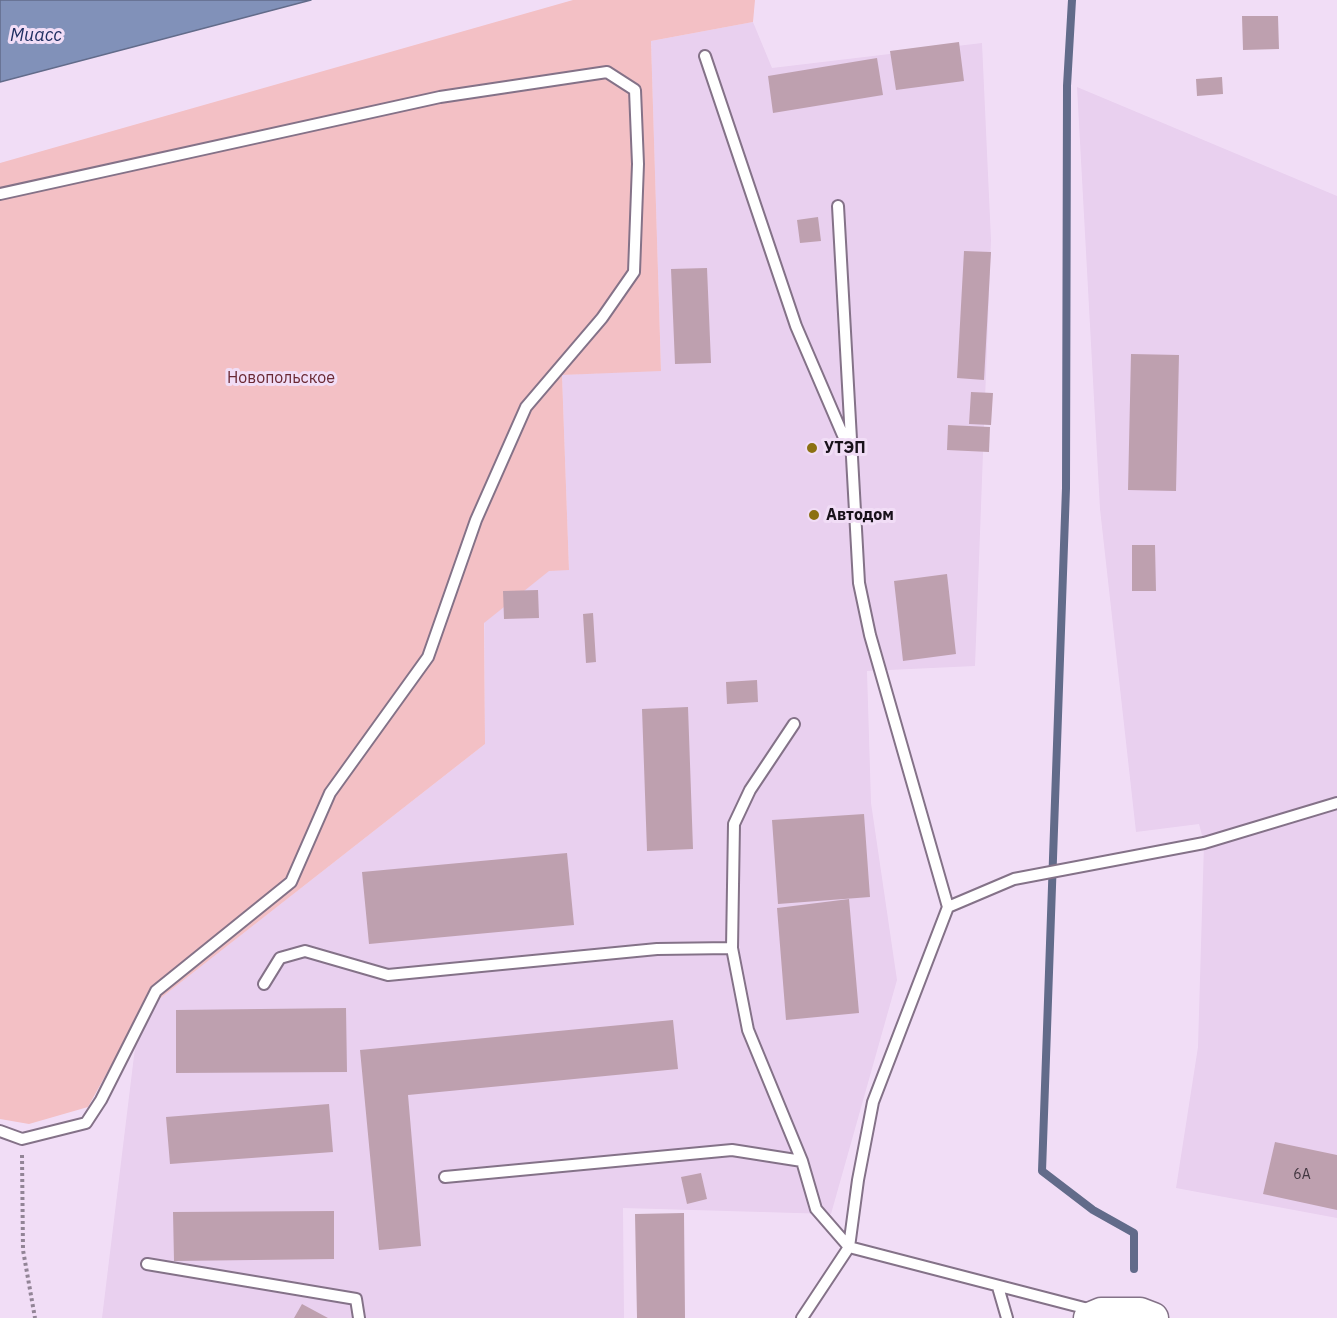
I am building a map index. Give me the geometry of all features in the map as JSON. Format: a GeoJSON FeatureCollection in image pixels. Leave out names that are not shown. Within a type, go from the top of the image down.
{"type":"FeatureCollection","features":[{"type":"Feature","properties":{"kind":"street"},"geometry":{"type":"LineString","coordinates":[[1095,1315],[1140,1313],[1153,1318]]}},
{"type":"Feature","properties":{"kind":"lane"},"geometry":{"type":"LineString","coordinates":[[705,56],[796,326],[852,455]]}},
{"type":"Feature","properties":{"kind":"lane"},"geometry":{"type":"LineString","coordinates":[[0,194],[440,97],[607,72],[635,90],[638,164],[634,272],[602,318],[525,407],[476,520],[428,657],[330,793],[291,882],[156,990],[101,1100],[86,1124],[22,1139],[0,1131]]}},
{"type":"Feature","properties":{"kind":"lane"},"geometry":{"type":"LineString","coordinates":[[802,1318],[849,1247],[858,1180],[873,1102],[948,907],[870,635],[859,582],[838,206]]}},
{"type":"Feature","properties":{"kind":"lane"},"geometry":{"type":"LineString","coordinates":[[794,724],[750,790],[734,824],[732,948],[748,1030],[802,1161],[816,1209],[849,1247],[1095,1315]]}},
{"type":"Feature","properties":{"kind":"lane"},"geometry":{"type":"LineString","coordinates":[[948,907],[1014,879],[1204,843],[1337,803]]}},
{"type":"Feature","properties":{"kind":"lane"},"geometry":{"type":"LineString","coordinates":[[264,984],[280,958],[305,951],[388,975],[657,949],[732,948]]}},
{"type":"Feature","properties":{"kind":"lane"},"geometry":{"type":"LineString","coordinates":[[445,1177],[732,1150],[802,1161]]}},
{"type":"Feature","properties":{"kind":"lane"},"geometry":{"type":"LineString","coordinates":[[147,1264],[356,1299],[359,1318]]}},
{"type":"Feature","properties":{"kind":"lane"},"geometry":{"type":"LineString","coordinates":[[998,1287],[1007,1318]]}},
{"type":"Feature","properties":{"kind":"path"},"geometry":{"type":"LineString","coordinates":[[22,1139],[23,1250],[35,1318]]}},
{"type":"Feature","properties":{"kind":"shaded area"},"geometry":{"type":"Polygon","coordinates":[[[753,22],[772,68],[982,43],[991,240],[975,666],[867,671],[871,803],[897,980],[831,1214],[623,1208],[624,1318],[102,1318],[139,1015],[485,744],[484,575],[569,569],[562,375],[661,370],[651,41],[753,22]]]}},
{"type":"Feature","properties":{"kind":"shaded area"},"geometry":{"type":"Polygon","coordinates":[[[1077,87],[1337,196],[1337,1218],[1176,1188],[1198,1047],[1204,843],[1199,824],[1136,832],[1100,509],[1077,87]]]}},
{"type":"Feature","properties":{"kind":"green space","name":"Новопольское"},"geometry":{"type":"Polygon","coordinates":[[[573,0],[755,0],[753,22],[651,41],[661,371],[562,375],[569,570],[549,571],[484,623],[485,744],[139,1015],[88,1107],[29,1124],[0,1119],[0,163],[573,0]]]}},
{"type":"Feature","properties":{"kind":"water","name":"Миасс"},"geometry":{"type":"Polygon","coordinates":[[[0,0],[311,0],[0,82],[0,0]]]}},
{"type":"Feature","properties":{"kind":"building"},"geometry":{"type":"Polygon","coordinates":[[[1242,16],[1278,16],[1279,49],[1243,50],[1242,16]]]}},
{"type":"Feature","properties":{"kind":"building"},"geometry":{"type":"Polygon","coordinates":[[[959,42],[964,81],[896,90],[890,51],[959,42]]]}},
{"type":"Feature","properties":{"kind":"building"},"geometry":{"type":"Polygon","coordinates":[[[877,58],[883,95],[773,113],[768,76],[877,58]]]}},
{"type":"Feature","properties":{"kind":"building"},"geometry":{"type":"Polygon","coordinates":[[[1222,77],[1223,94],[1197,96],[1196,79],[1222,77]]]}},
{"type":"Feature","properties":{"kind":"building"},"geometry":{"type":"Polygon","coordinates":[[[818,217],[821,241],[800,243],[797,220],[818,217]]]}},
{"type":"Feature","properties":{"kind":"building"},"geometry":{"type":"Polygon","coordinates":[[[964,251],[991,252],[984,380],[957,378],[964,251]]]}},
{"type":"Feature","properties":{"kind":"building"},"geometry":{"type":"Polygon","coordinates":[[[707,268],[711,363],[675,364],[671,269],[707,268]]]}},
{"type":"Feature","properties":{"kind":"building"},"geometry":{"type":"Polygon","coordinates":[[[1131,354],[1179,355],[1176,491],[1128,490],[1131,354]]]}},
{"type":"Feature","properties":{"kind":"building"},"geometry":{"type":"Polygon","coordinates":[[[971,392],[993,393],[991,425],[969,424],[971,392]]]}},
{"type":"Feature","properties":{"kind":"building"},"geometry":{"type":"Polygon","coordinates":[[[948,425],[990,427],[989,452],[947,450],[948,425]]]}},
{"type":"Feature","properties":{"kind":"building"},"geometry":{"type":"Polygon","coordinates":[[[1132,545],[1155,545],[1156,591],[1132,591],[1132,545]]]}},
{"type":"Feature","properties":{"kind":"building"},"geometry":{"type":"Polygon","coordinates":[[[947,574],[956,654],[903,661],[894,581],[947,574]]]}},
{"type":"Feature","properties":{"kind":"building"},"geometry":{"type":"Polygon","coordinates":[[[538,590],[539,618],[504,619],[503,591],[538,590]]]}},
{"type":"Feature","properties":{"kind":"building"},"geometry":{"type":"Polygon","coordinates":[[[593,613],[596,662],[586,663],[583,614],[593,613]]]}},
{"type":"Feature","properties":{"kind":"building"},"geometry":{"type":"Polygon","coordinates":[[[757,680],[758,702],[727,704],[726,682],[757,680]]]}},
{"type":"Feature","properties":{"kind":"building"},"geometry":{"type":"Polygon","coordinates":[[[688,707],[693,849],[647,851],[642,709],[688,707]]]}},
{"type":"Feature","properties":{"kind":"building"},"geometry":{"type":"Polygon","coordinates":[[[864,814],[870,897],[778,904],[772,820],[864,814]]]}},
{"type":"Feature","properties":{"kind":"building"},"geometry":{"type":"Polygon","coordinates":[[[567,853],[574,925],[369,944],[362,872],[567,853]]]}},
{"type":"Feature","properties":{"kind":"building"},"geometry":{"type":"Polygon","coordinates":[[[849,899],[859,1013],[786,1020],[777,908],[849,899]]]}},
{"type":"Feature","properties":{"kind":"building"},"geometry":{"type":"Polygon","coordinates":[[[346,1008],[347,1072],[176,1073],[176,1010],[346,1008]]]}},
{"type":"Feature","properties":{"kind":"building"},"geometry":{"type":"Polygon","coordinates":[[[673,1020],[678,1069],[408,1095],[421,1246],[379,1250],[360,1050],[673,1020]]]}},
{"type":"Feature","properties":{"kind":"building"},"geometry":{"type":"Polygon","coordinates":[[[329,1104],[333,1152],[170,1164],[166,1117],[329,1104]]]}},
{"type":"Feature","properties":{"kind":"building"},"geometry":{"type":"Polygon","coordinates":[[[1275,1142],[1337,1155],[1337,1210],[1263,1194],[1275,1142]]]}},
{"type":"Feature","properties":{"kind":"building"},"geometry":{"type":"Polygon","coordinates":[[[701,1173],[707,1199],[687,1204],[681,1177],[701,1173]]]}},
{"type":"Feature","properties":{"kind":"building"},"geometry":{"type":"Polygon","coordinates":[[[334,1211],[334,1259],[174,1261],[173,1212],[334,1211]]]}},
{"type":"Feature","properties":{"kind":"building"},"geometry":{"type":"Polygon","coordinates":[[[684,1213],[685,1318],[637,1318],[635,1214],[684,1213]]]}},
{"type":"Feature","properties":{"kind":"building"},"geometry":{"type":"Polygon","coordinates":[[[302,1304],[328,1318],[294,1318],[302,1304]]]}},
{"type":"Feature","properties":{"kind":"waterway"},"geometry":{"type":"LineString","coordinates":[[1072,0],[1067,86],[1066,488],[1042,1171],[1093,1210],[1134,1233],[1134,1269]]}},
{"type":"Feature","properties":{"kind":"place","name":"УТЭП"},"geometry":{"type":"Point","coordinates":[812,448]}},
{"type":"Feature","properties":{"kind":"place","name":"Автодом"},"geometry":{"type":"Point","coordinates":[814,515]}}]}
